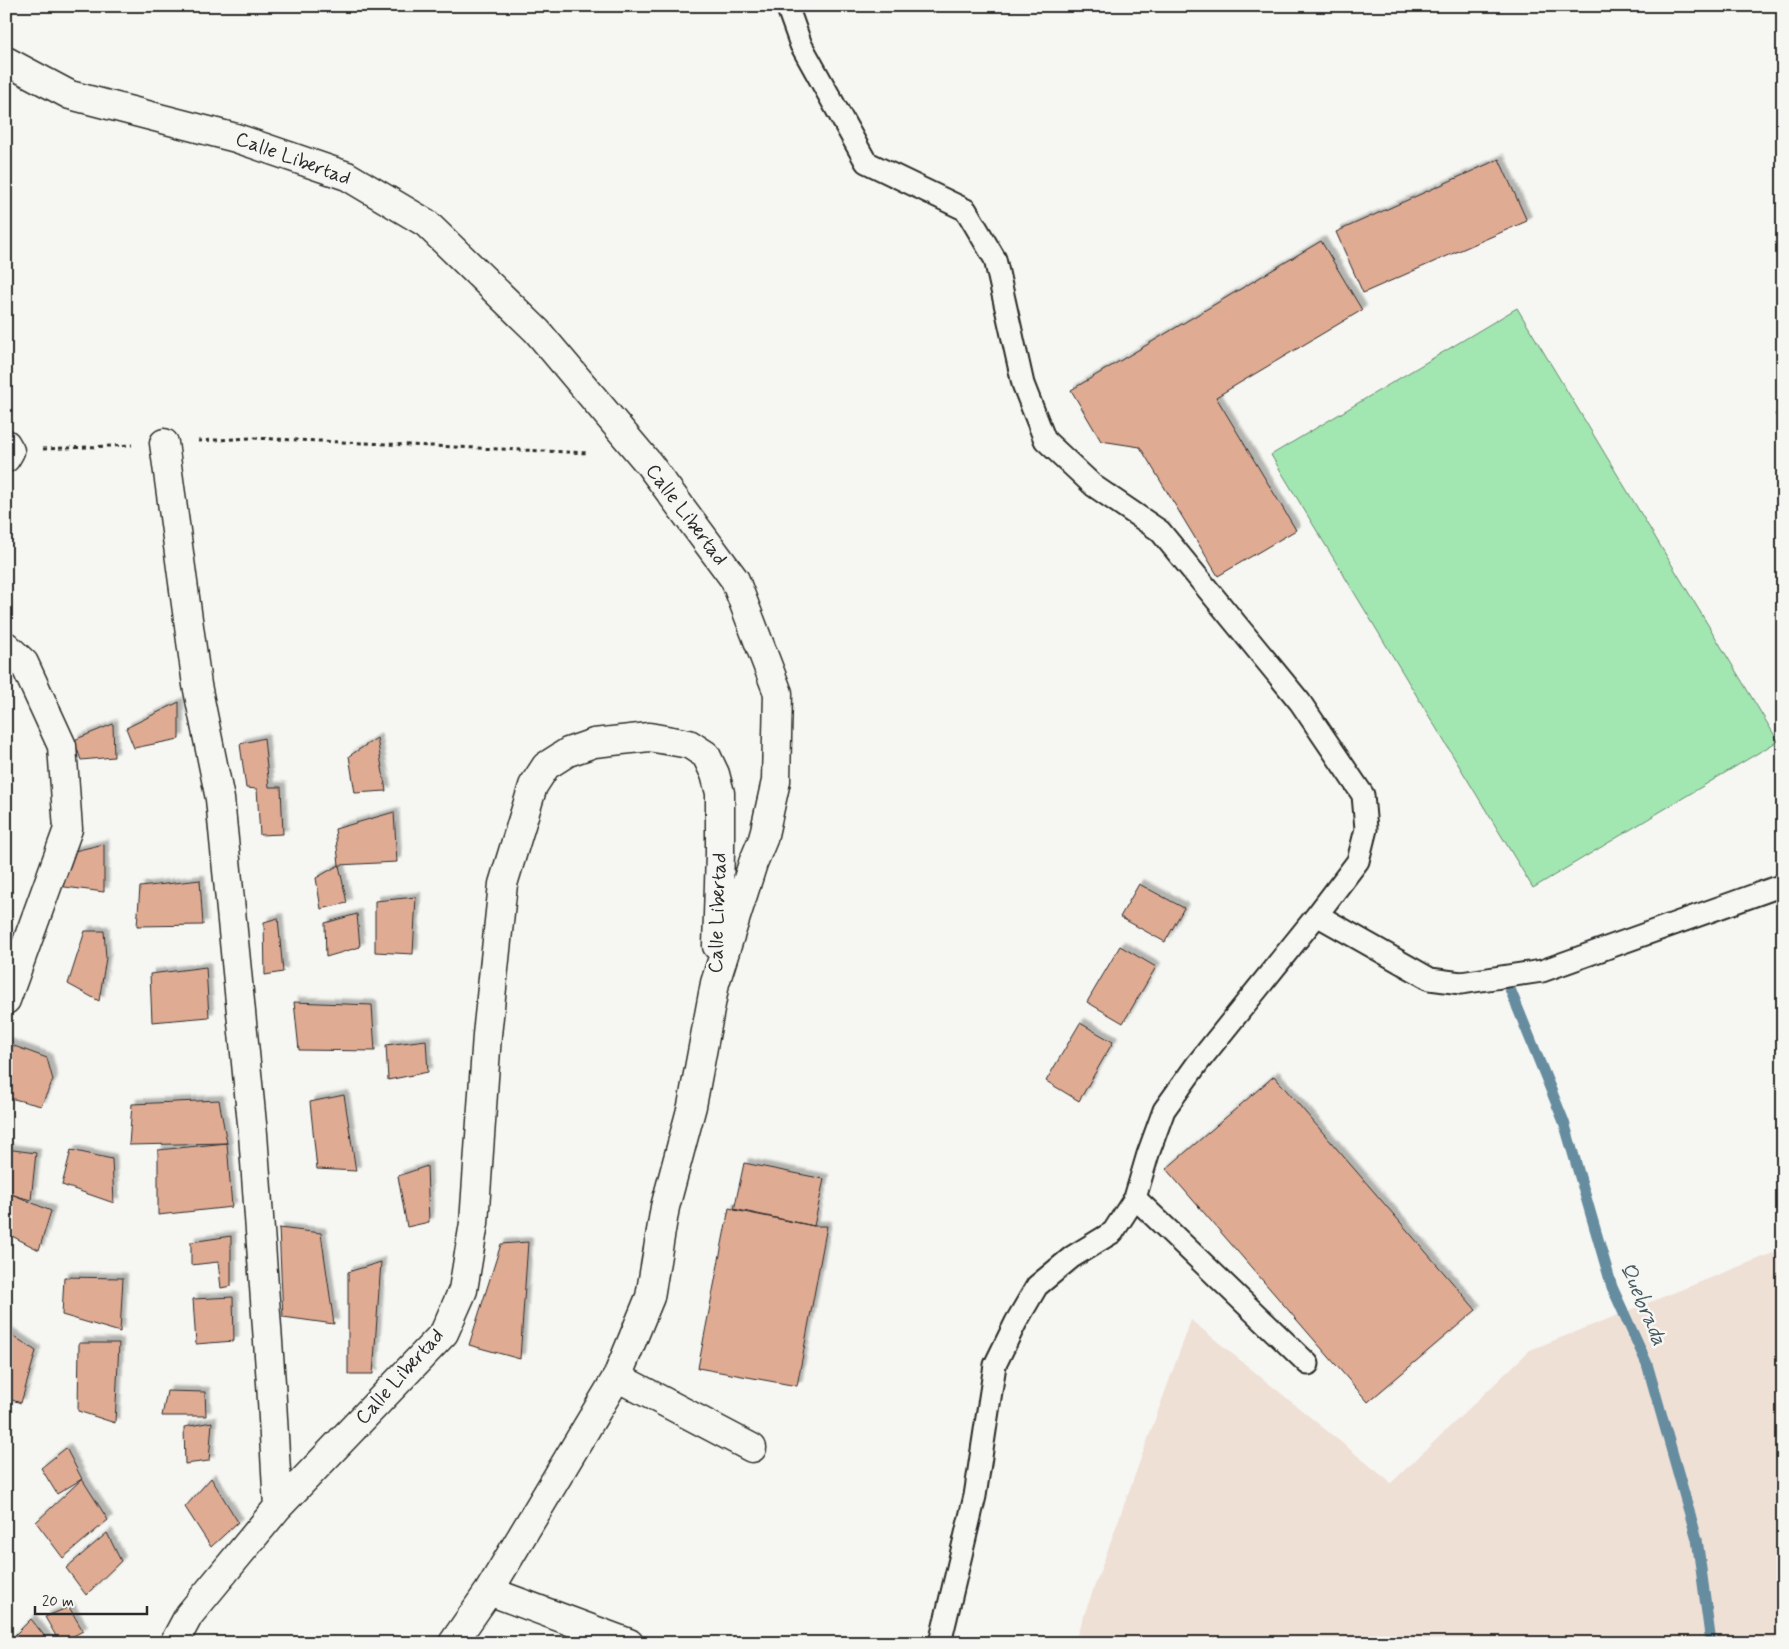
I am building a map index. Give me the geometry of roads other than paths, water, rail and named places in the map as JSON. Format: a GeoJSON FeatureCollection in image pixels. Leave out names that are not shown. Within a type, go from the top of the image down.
{"type":"FeatureCollection","features":[{"type":"Feature","properties":{"kind":"street","name":"Calle Libertad"},"geometry":{"type":"LineString","coordinates":[[6,61],[70,96],[236,138],[347,176],[426,223],[537,331],[649,464],[735,580],[778,693],[776,781],[763,839],[753,862],[715,983]]}},
{"type":"Feature","properties":{"kind":"street"},"geometry":{"type":"LineString","coordinates":[[164,443],[197,685],[220,799],[253,1134],[278,1507]]}},
{"type":"Feature","properties":{"kind":"street"},"geometry":{"type":"LineString","coordinates":[[6,646],[24,663],[62,746],[68,829],[6,1000]]}},
{"type":"Feature","properties":{"kind":"street","name":"Calle Libertad"},"geometry":{"type":"LineString","coordinates":[[174,1643],[189,1615],[278,1507],[444,1333],[463,1290],[474,1223],[486,1035],[503,884],[533,786],[546,766],[568,752],[594,743],[649,737],[688,744],[706,755],[715,774],[720,793],[720,853],[715,983]]}},
{"type":"Feature","properties":{"kind":"street"},"geometry":{"type":"LineString","coordinates":[[720,853],[730,862],[740,865],[753,862]]}},
{"type":"Feature","properties":{"kind":"street"},"geometry":{"type":"LineString","coordinates":[[453,1643],[489,1591],[617,1377],[650,1297],[666,1207],[692,1106],[715,983]]}},
{"type":"Feature","properties":{"kind":"street"},"geometry":{"type":"LineString","coordinates":[[617,1377],[752,1448]]}},
{"type":"Feature","properties":{"kind":"street"},"geometry":{"type":"LineString","coordinates":[[489,1591],[628,1643]]}},
{"type":"Feature","properties":{"kind":"lane"},"geometry":{"type":"LineString","coordinates":[[787,6],[801,45],[866,162],[966,210],[995,259],[1023,384],[1045,440],[1094,486],[1160,531],[1300,702],[1362,795],[1366,829],[1358,861],[1197,1064],[1164,1110],[1135,1198],[1112,1232],[1072,1257],[1037,1286],[1016,1322],[995,1365],[975,1496],[940,1643]]}},
{"type":"Feature","properties":{"kind":"lane"},"geometry":{"type":"LineString","coordinates":[[1317,915],[1430,979],[1461,983],[1542,971],[1783,885]]}},
{"type":"Feature","properties":{"kind":"lane"},"geometry":{"type":"LineString","coordinates":[[1135,1198],[1308,1364]]}},
{"type":"Feature","properties":{"kind":"waterway","name":"Quebrada"},"geometry":{"type":"LineString","coordinates":[[1510,989],[1564,1122],[1612,1287],[1647,1364],[1697,1539],[1711,1643]]}}]}
